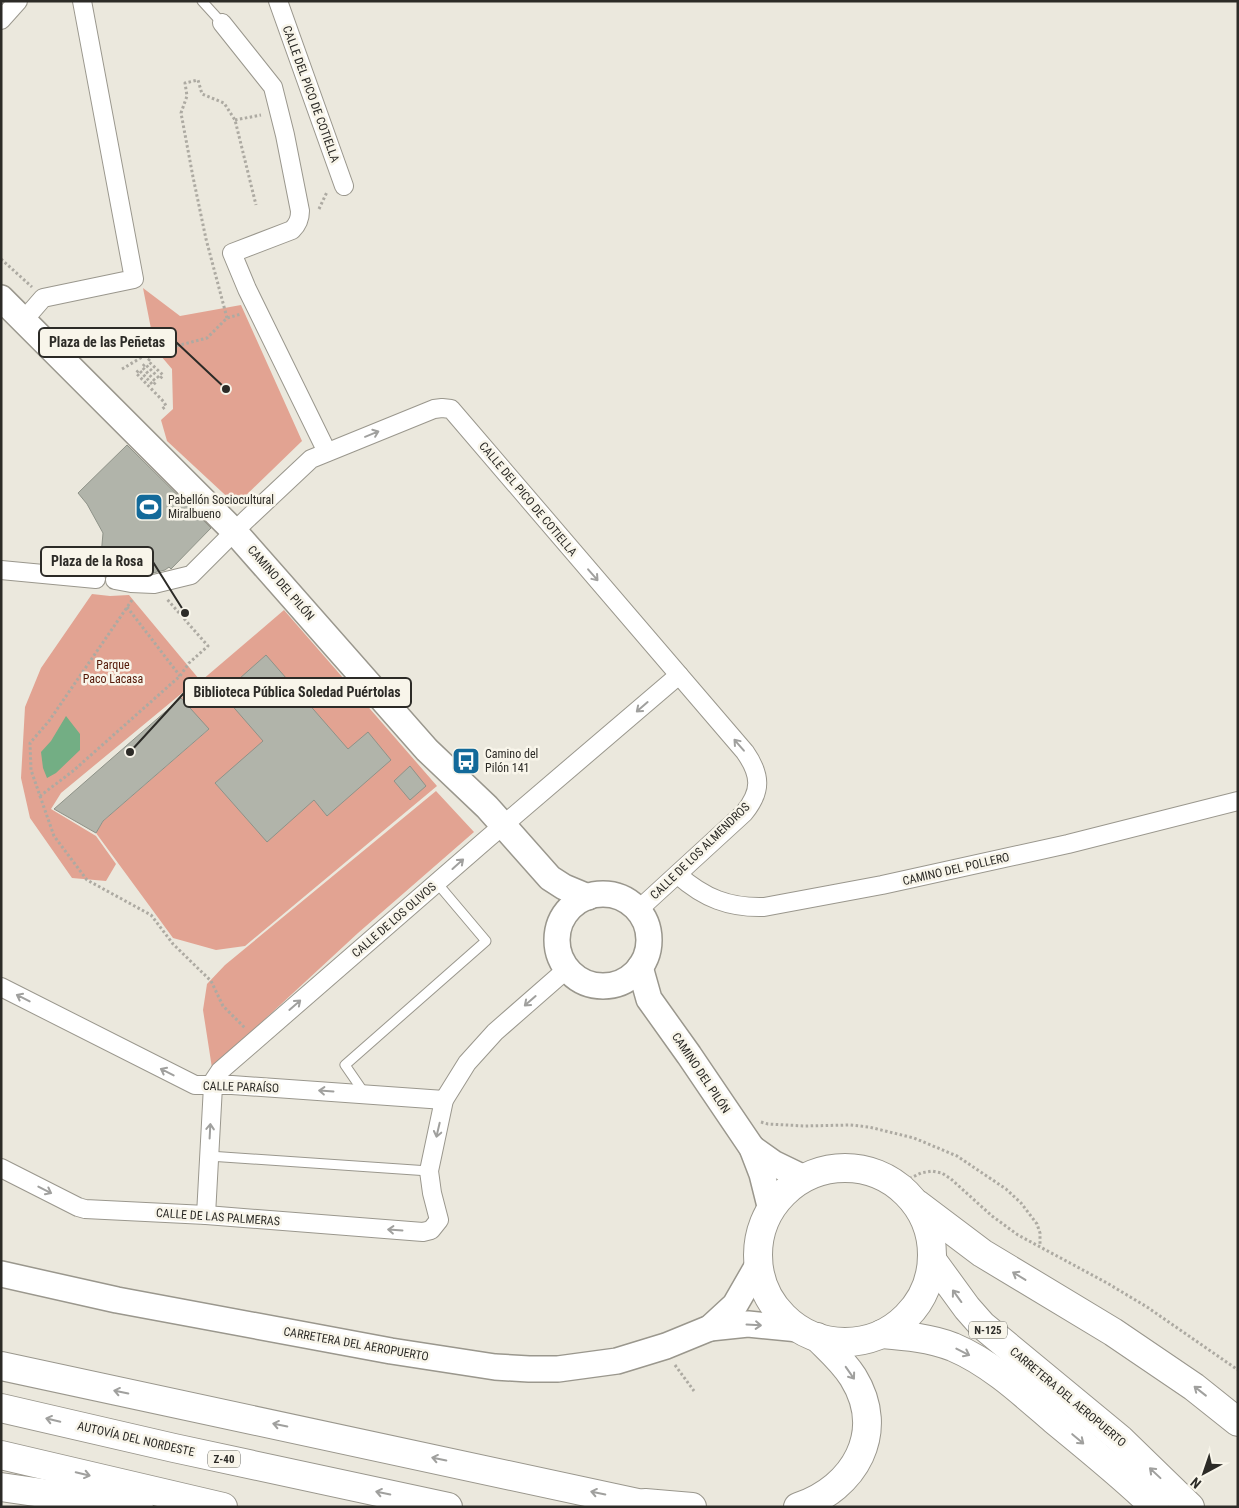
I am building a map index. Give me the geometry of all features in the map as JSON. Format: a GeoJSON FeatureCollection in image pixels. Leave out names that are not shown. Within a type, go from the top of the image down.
{"type":"FeatureCollection","features":[{"type":"Feature","properties":{"kind":"highway","name":"N-125"},"geometry":{"type":"LineString","coordinates":[[841,1168],[879,1175],[905,1193],[922,1215],[928,1229],[932,1244],[932,1260],[930,1273],[921,1298],[904,1319],[882,1334],[866,1340],[850,1342],[833,1341],[808,1333],[787,1320],[768,1295],[758,1265],[758,1247],[762,1230],[778,1200],[804,1178],[822,1171],[841,1168]]}},
{"type":"Feature","properties":{"kind":"highway"},"geometry":{"type":"LineString","coordinates":[[905,1193],[982,1253],[1113,1332],[1194,1387],[1238,1422]]}},
{"type":"Feature","properties":{"kind":"highway","name":"CARRETERA DEL AEROPUERTO"},"geometry":{"type":"LineString","coordinates":[[932,1260],[967,1308],[982,1325],[1120,1440],[1190,1507]]}},
{"type":"Feature","properties":{"kind":"highway"},"geometry":{"type":"LineString","coordinates":[[798,1507],[823,1495],[846,1477],[862,1453],[867,1422],[865,1407],[854,1378],[836,1356],[808,1333]]}},
{"type":"Feature","properties":{"kind":"highway","name":"N-125"},"geometry":{"type":"LineString","coordinates":[[882,1334],[921,1338],[955,1348],[975,1358],[1040,1408],[1134,1486],[1155,1507]]}},
{"type":"Feature","properties":{"kind":"highway"},"geometry":{"type":"LineString","coordinates":[[1,1366],[650,1505],[692,1507]]}},
{"type":"Feature","properties":{"kind":"highway","name":"AUTOVÍA DEL NORDESTE"},"geometry":{"type":"LineString","coordinates":[[1,1408],[174,1448],[448,1507]]}},
{"type":"Feature","properties":{"kind":"highway"},"geometry":{"type":"LineString","coordinates":[[1,1455],[223,1507]]}},
{"type":"Feature","properties":{"kind":"highway"},"geometry":{"type":"LineString","coordinates":[[1,1486],[140,1507]]}},
{"type":"Feature","properties":{"kind":"street"},"geometry":{"type":"LineString","coordinates":[[1,20],[18,1]]}},
{"type":"Feature","properties":{"kind":"street"},"geometry":{"type":"LineString","coordinates":[[23,321],[43,298],[134,280],[82,1]]}},
{"type":"Feature","properties":{"kind":"street","name":"CALLE DEL PICO DE COTIELLA"},"geometry":{"type":"LineString","coordinates":[[278,1],[342,181]]}},
{"type":"Feature","properties":{"kind":"street"},"geometry":{"type":"LineString","coordinates":[[222,23],[268,78],[273,87],[300,204],[300,219],[296,226],[285,234],[232,254],[247,289],[327,452]]}},
{"type":"Feature","properties":{"kind":"street","name":"CAMINO DEL PILÓN"},"geometry":{"type":"LineString","coordinates":[[1,298],[234,531],[428,750],[504,825],[550,878],[564,887],[588,897]]}},
{"type":"Feature","properties":{"kind":"street","name":"CALLE DEL PICO DE COTIELLA"},"geometry":{"type":"LineString","coordinates":[[123,581],[154,584],[191,575],[234,531],[311,459],[434,409],[451,409],[752,761],[756,771],[758,788]]}},
{"type":"Feature","properties":{"kind":"street"},"geometry":{"type":"LineString","coordinates":[[1,570],[96,579]]}},
{"type":"Feature","properties":{"kind":"street","name":"CALLE DE LOS OLIVOS"},"geometry":{"type":"LineString","coordinates":[[206,1215],[213,1086],[214,1080],[220,1071],[679,675]]}},
{"type":"Feature","properties":{"kind":"street","name":"CALLE DE LOS ALMENDROS"},"geometry":{"type":"LineString","coordinates":[[638,911],[744,813],[758,788]]}},
{"type":"Feature","properties":{"kind":"street","name":"CAMINO DEL POLLERO"},"geometry":{"type":"LineString","coordinates":[[678,874],[692,887],[722,902],[748,908],[773,906],[882,885],[1068,844],[1238,801]]}},
{"type":"Feature","properties":{"kind":"street","name":"CAMINO DEL PILÓN"},"geometry":{"type":"LineString","coordinates":[[550,878],[563,918]]}},
{"type":"Feature","properties":{"kind":"street"},"geometry":{"type":"LineString","coordinates":[[610,895],[630,903],[638,911],[646,927],[648,944],[646,956],[631,974],[602,986],[583,981],[567,969],[561,960],[557,938],[563,918],[569,909],[588,897],[610,895]]}},
{"type":"Feature","properties":{"kind":"street"},"geometry":{"type":"LineString","coordinates":[[429,1171],[444,1100],[467,1063],[495,1032],[567,969]]}},
{"type":"Feature","properties":{"kind":"street","name":"CAMINO DEL PILÓN"},"geometry":{"type":"LineString","coordinates":[[631,974],[689,1054],[752,1148],[771,1210]]}},
{"type":"Feature","properties":{"kind":"street","name":"CALLE PARAÍSO"},"geometry":{"type":"LineString","coordinates":[[1,987],[190,1084],[199,1086],[232,1085],[444,1100]]}},
{"type":"Feature","properties":{"kind":"street","name":"CAMINO DEL PILÓN"},"geometry":{"type":"LineString","coordinates":[[752,1148],[773,1163],[804,1178]]}},
{"type":"Feature","properties":{"kind":"street","name":"CALLE DE LAS PALMERAS"},"geometry":{"type":"LineString","coordinates":[[1,1168],[78,1207],[423,1232],[431,1230],[438,1220],[429,1171]]}},
{"type":"Feature","properties":{"kind":"street","name":"CARRETERA DEL AEROPUERTO"},"geometry":{"type":"LineString","coordinates":[[710,1328],[735,1305],[758,1265]]}},
{"type":"Feature","properties":{"kind":"street","name":"CARRETERA DEL AEROPUERTO"},"geometry":{"type":"LineString","coordinates":[[1,1274],[127,1302],[391,1351],[495,1367],[529,1370],[617,1361],[666,1346],[710,1328],[748,1324],[808,1333]]}},
{"type":"Feature","properties":{"kind":"lane"},"geometry":{"type":"LineString","coordinates":[[202,1],[222,23]]}},
{"type":"Feature","properties":{"kind":"lane"},"geometry":{"type":"LineString","coordinates":[[365,1094],[345,1065],[486,941],[437,883]]}},
{"type":"Feature","properties":{"kind":"lane"},"geometry":{"type":"LineString","coordinates":[[209,1156],[429,1171]]}},
{"type":"Feature","properties":{"kind":"path"},"geometry":{"type":"LineString","coordinates":[[122,369],[149,353],[207,338],[227,318],[206,239],[181,113],[187,96],[186,83],[198,80],[202,94],[224,103],[235,120],[256,205]]}},
{"type":"Feature","properties":{"kind":"path"},"geometry":{"type":"LineString","coordinates":[[235,120],[280,112]]}},
{"type":"Feature","properties":{"kind":"path"},"geometry":{"type":"LineString","coordinates":[[296,226],[310,223],[318,213],[327,192],[342,181]]}},
{"type":"Feature","properties":{"kind":"path"},"geometry":{"type":"LineString","coordinates":[[1,259],[43,298]]}},
{"type":"Feature","properties":{"kind":"path"},"geometry":{"type":"LineString","coordinates":[[156,351],[148,361],[163,376],[160,379],[145,364],[142,367],[156,382],[153,385],[139,370],[136,373],[166,404],[161,410]]}},
{"type":"Feature","properties":{"kind":"path"},"geometry":{"type":"LineString","coordinates":[[123,581],[135,596],[49,721],[30,743],[32,770],[54,836],[87,880],[151,915],[173,944],[211,981],[223,1006],[256,1038]]}},
{"type":"Feature","properties":{"kind":"path"},"geometry":{"type":"LineString","coordinates":[[40,796],[73,771],[180,676],[189,664],[208,646],[154,584]]}},
{"type":"Feature","properties":{"kind":"path"},"geometry":{"type":"LineString","coordinates":[[127,607],[180,676]]}},
{"type":"Feature","properties":{"kind":"path"},"geometry":{"type":"LineString","coordinates":[[758,1121],[768,1124],[869,1127],[914,1138],[958,1156],[1021,1203],[1038,1224],[1040,1247]]}},
{"type":"Feature","properties":{"kind":"path"},"geometry":{"type":"LineString","coordinates":[[905,1193],[921,1173],[932,1171],[942,1173],[1018,1236],[1107,1283],[1147,1307],[1238,1370]]}},
{"type":"Feature","properties":{"kind":"path"},"geometry":{"type":"LineString","coordinates":[[666,1346],[678,1370],[694,1391]]}},
{"type":"Feature","properties":{"kind":"green space"},"geometry":{"type":"Polygon","coordinates":[[[143,288],[180,316],[241,305],[302,441],[236,505],[167,441],[161,420],[173,409],[172,369],[155,349],[143,288]]]}},
{"type":"Feature","properties":{"kind":"green space","name":"Parque Paco Lacasa"},"geometry":{"type":"Polygon","coordinates":[[[92,594],[110,596],[129,595],[199,679],[61,793],[51,809],[96,836],[116,864],[106,881],[72,878],[30,818],[21,778],[25,707],[41,668],[92,594]]]}},
{"type":"Feature","properties":{"kind":"green space"},"geometry":{"type":"Polygon","coordinates":[[[284,610],[437,786],[245,946],[216,950],[173,938],[96,833],[103,821],[208,730],[181,698],[284,610]]]}},
{"type":"Feature","properties":{"kind":"green space"},"geometry":{"type":"Polygon","coordinates":[[[436,791],[474,832],[358,933],[212,1068],[203,1010],[207,984],[225,965],[436,791]]]}},
{"type":"Feature","properties":{"kind":"shaded area"},"geometry":{"type":"Polygon","coordinates":[[[66,716],[80,734],[80,750],[56,773],[47,778],[43,768],[41,752],[51,741],[66,716]]]}},
{"type":"Feature","properties":{"kind":"building","name":"Pabellón Sociocultural Miralbueno"},"geometry":{"type":"Polygon","coordinates":[[[127,445],[211,528],[171,569],[169,567],[153,573],[96,568],[101,556],[103,533],[87,504],[78,493],[127,445]]]}},
{"type":"Feature","properties":{"kind":"building"},"geometry":{"type":"Polygon","coordinates":[[[266,655],[348,749],[368,732],[391,760],[327,816],[314,800],[267,842],[215,783],[263,741],[222,694],[266,655]]]}},
{"type":"Feature","properties":{"kind":"building"},"geometry":{"type":"Polygon","coordinates":[[[181,698],[209,729],[103,821],[96,833],[54,809],[181,698]]]}},
{"type":"Feature","properties":{"kind":"building"},"geometry":{"type":"Polygon","coordinates":[[[410,766],[426,786],[410,800],[394,781],[410,766]]]}},
{"type":"Feature","properties":{"kind":"place","name":"Plaza de las Peñetas"},"geometry":{"type":"Point","coordinates":[226,389]}},
{"type":"Feature","properties":{"kind":"place","name":"Pabellón Sociocultural Miralbueno"},"geometry":{"type":"Point","coordinates":[149,507]}},
{"type":"Feature","properties":{"kind":"place","name":"Plaza de la Rosa"},"geometry":{"type":"Point","coordinates":[185,613]}},
{"type":"Feature","properties":{"kind":"place","name":"Biblioteca Pública Soledad Puértolas"},"geometry":{"type":"Point","coordinates":[130,752]}},
{"type":"Feature","properties":{"kind":"place","name":"Camino del Pilón 141"},"geometry":{"type":"Point","coordinates":[466,761]}}]}
